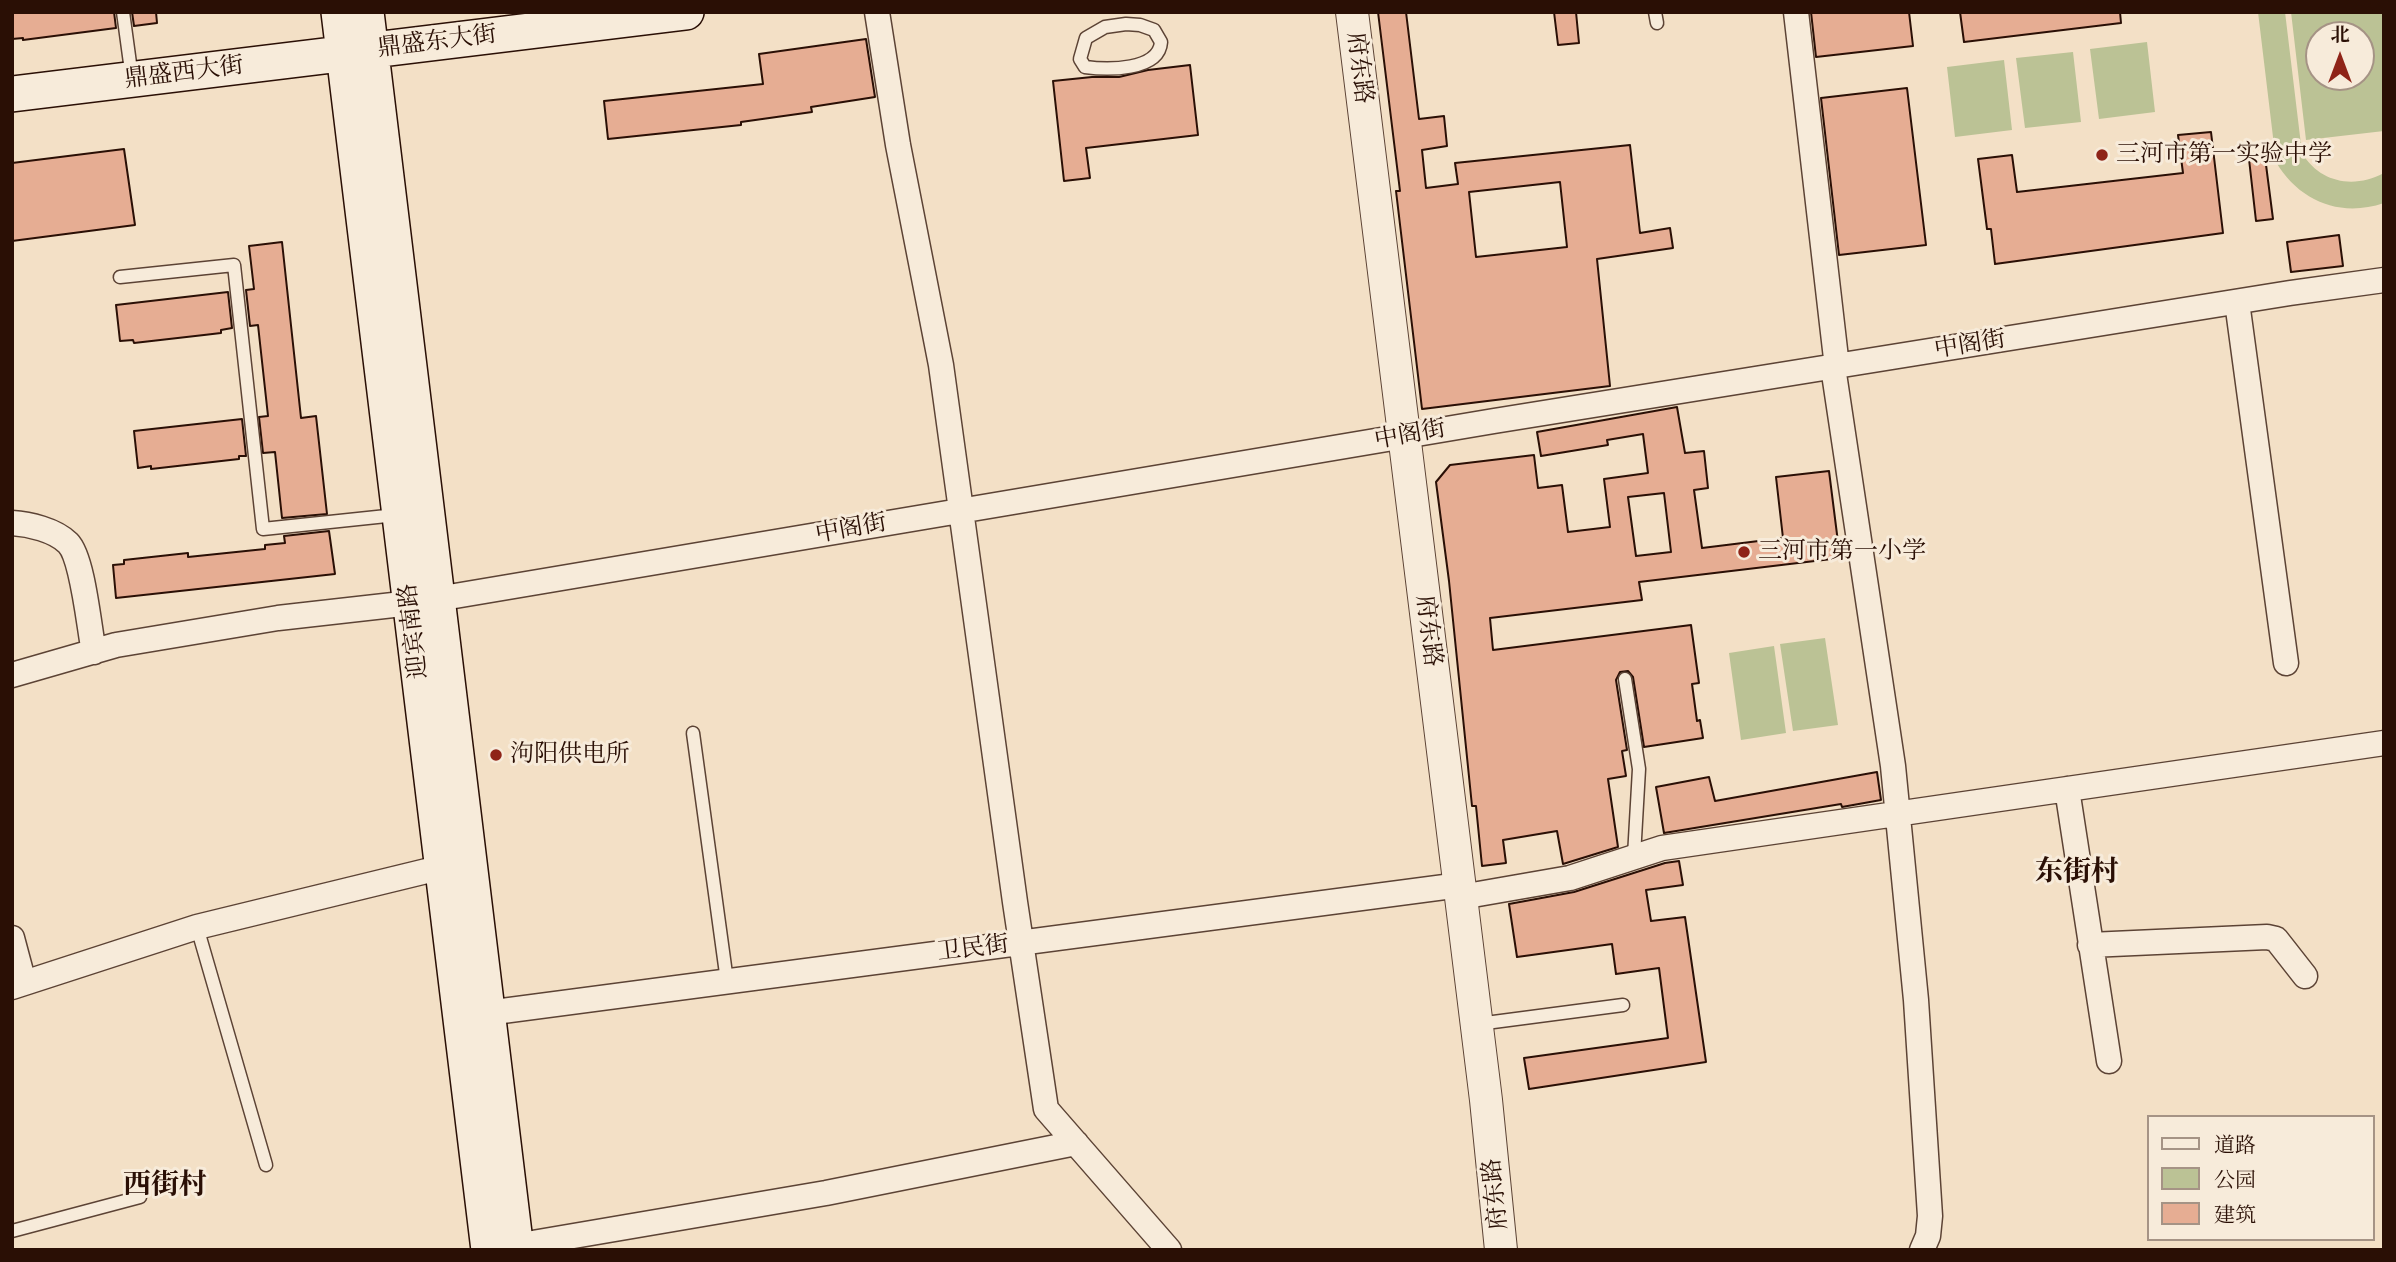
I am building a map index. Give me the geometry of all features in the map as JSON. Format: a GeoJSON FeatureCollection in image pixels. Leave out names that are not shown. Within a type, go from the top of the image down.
{"type":"FeatureCollection","features":[{"type":"Feature","properties":{"kind":"main road","name":"迎宾南路"},"geometry":{"type":"LineString","coordinates":[[339,12],[357,52],[424,601],[487,1013],[507,1248]]}},
{"type":"Feature","properties":{"kind":"main road","name":"迎宾南路"},"geometry":{"type":"LineString","coordinates":[[366,12],[357,52],[400,514],[424,601],[443,867],[507,1248]]}},
{"type":"Feature","properties":{"kind":"main road","name":"鼎盛东大街"},"geometry":{"type":"LineString","coordinates":[[357,52],[626,16],[686,12]]}},
{"type":"Feature","properties":{"kind":"main road","name":"鼎盛西大街"},"geometry":{"type":"LineString","coordinates":[[12,94],[357,52]]}},
{"type":"Feature","properties":{"kind":"street"},"geometry":{"type":"LineString","coordinates":[[877,12],[898,145],[941,365],[1046,1109],[1170,1250]]}},
{"type":"Feature","properties":{"kind":"street","name":"府东路"},"geometry":{"type":"LineString","coordinates":[[1352,12],[1477,1025],[1502,1250]]}},
{"type":"Feature","properties":{"kind":"street"},"geometry":{"type":"LineString","coordinates":[[1797,12],[1835,367],[1893,766],[1916,1000],[1929,1203],[1928,1236],[1922,1250]]}},
{"type":"Feature","properties":{"kind":"street","name":"中阁街"},"geometry":{"type":"LineString","coordinates":[[12,675],[116,645],[278,618],[424,601],[1404,436],[2384,280]]}},
{"type":"Feature","properties":{"kind":"street"},"geometry":{"type":"LineString","coordinates":[[2236,302],[2286,663]]}},
{"type":"Feature","properties":{"kind":"street"},"geometry":{"type":"LineString","coordinates":[[12,523],[33,526],[66,541],[76,555],[94,652]]}},
{"type":"Feature","properties":{"kind":"street","name":"卫民街"},"geometry":{"type":"LineString","coordinates":[[487,1013],[1021,943],[1570,878],[1662,848],[2384,743]]}},
{"type":"Feature","properties":{"kind":"street"},"geometry":{"type":"LineString","coordinates":[[2067,789],[2109,1061]]}},
{"type":"Feature","properties":{"kind":"street"},"geometry":{"type":"LineString","coordinates":[[12,938],[18,985],[197,927],[443,867]]}},
{"type":"Feature","properties":{"kind":"street"},"geometry":{"type":"LineString","coordinates":[[2090,945],[2267,937],[2277,939],[2305,976]]}},
{"type":"Feature","properties":{"kind":"street"},"geometry":{"type":"LineString","coordinates":[[507,1248],[827,1193],[1076,1143]]}},
{"type":"Feature","properties":{"kind":"lane"},"geometry":{"type":"LineString","coordinates":[[123,12],[132,79]]}},
{"type":"Feature","properties":{"kind":"lane"},"geometry":{"type":"LineString","coordinates":[[1118,19],[1154,30],[1161,42],[1157,56],[1152,61],[1130,66],[1101,69],[1085,67],[1080,59],[1086,38],[1118,19]]}},
{"type":"Feature","properties":{"kind":"lane"},"geometry":{"type":"LineString","coordinates":[[120,277],[234,265],[263,529],[400,514]]}},
{"type":"Feature","properties":{"kind":"lane"},"geometry":{"type":"LineString","coordinates":[[1625,679],[1639,769],[1634,856]]}},
{"type":"Feature","properties":{"kind":"lane"},"geometry":{"type":"LineString","coordinates":[[693,733],[727,981]]}},
{"type":"Feature","properties":{"kind":"lane"},"geometry":{"type":"LineString","coordinates":[[197,927],[267,1165]]}},
{"type":"Feature","properties":{"kind":"lane"},"geometry":{"type":"LineString","coordinates":[[1477,1025],[1623,1005]]}},
{"type":"Feature","properties":{"kind":"lane"},"geometry":{"type":"LineString","coordinates":[[12,1231],[141,1197]]}},
{"type":"Feature","properties":{"kind":"green space"},"geometry":{"type":"Polygon","coordinates":[[[2258,12],[2285,12],[2302,153],[2318,171],[2338,180],[2361,181],[2384,173],[2384,203],[2352,208],[2322,203],[2296,187],[2285,176],[2276,162],[2258,12]]]}},
{"type":"Feature","properties":{"kind":"green space"},"geometry":{"type":"Polygon","coordinates":[[[2291,12],[2384,12],[2384,131],[2306,140],[2291,12]]]}},
{"type":"Feature","properties":{"kind":"green space"},"geometry":{"type":"Polygon","coordinates":[[[2147,42],[2155,112],[2099,119],[2090,49],[2147,42]]]}},
{"type":"Feature","properties":{"kind":"green space"},"geometry":{"type":"Polygon","coordinates":[[[2073,52],[2081,122],[2025,128],[2016,58],[2073,52]]]}},
{"type":"Feature","properties":{"kind":"green space"},"geometry":{"type":"Polygon","coordinates":[[[2004,60],[2012,130],[1955,137],[1947,67],[2004,60]]]}},
{"type":"Feature","properties":{"kind":"green space"},"geometry":{"type":"Polygon","coordinates":[[[1825,638],[1838,725],[1793,731],[1780,644],[1825,638]]]}},
{"type":"Feature","properties":{"kind":"green space"},"geometry":{"type":"Polygon","coordinates":[[[1774,646],[1786,733],[1741,740],[1729,653],[1774,646]]]}},
{"type":"Feature","properties":{"kind":"building"},"geometry":{"type":"Polygon","coordinates":[[[12,12],[114,12],[116,28],[23,40],[12,39],[12,12]]]}},
{"type":"Feature","properties":{"kind":"building"},"geometry":{"type":"Polygon","coordinates":[[[132,12],[156,12],[157,23],[134,26],[132,12]]]}},
{"type":"Feature","properties":{"kind":"building"},"geometry":{"type":"Polygon","coordinates":[[[1378,12],[1406,12],[1419,119],[1444,116],[1447,146],[1422,150],[1426,188],[1458,184],[1455,163],[1630,145],[1640,233],[1670,228],[1673,248],[1597,259],[1610,386],[1422,409],[1396,191],[1400,191],[1378,12]],[[1560,182],[1469,192],[1476,257],[1567,247],[1560,182]]]}},
{"type":"Feature","properties":{"kind":"building"},"geometry":{"type":"Polygon","coordinates":[[[1554,12],[1576,12],[1579,43],[1558,45],[1554,12]]]}},
{"type":"Feature","properties":{"kind":"building"},"geometry":{"type":"Polygon","coordinates":[[[1811,12],[1909,12],[1913,46],[1816,57],[1811,12]]]}},
{"type":"Feature","properties":{"kind":"building"},"geometry":{"type":"Polygon","coordinates":[[[1960,12],[2120,12],[2121,23],[1964,42],[1960,12]]]}},
{"type":"Feature","properties":{"kind":"building"},"geometry":{"type":"Polygon","coordinates":[[[866,39],[875,97],[811,107],[812,112],[741,122],[741,125],[608,139],[604,101],[763,84],[759,54],[866,39]]]}},
{"type":"Feature","properties":{"kind":"building"},"geometry":{"type":"Polygon","coordinates":[[[1190,65],[1198,135],[1086,148],[1090,178],[1064,181],[1053,81],[1119,77],[1190,65]]]}},
{"type":"Feature","properties":{"kind":"building"},"geometry":{"type":"Polygon","coordinates":[[[1907,88],[1926,245],[1839,255],[1821,98],[1907,88]]]}},
{"type":"Feature","properties":{"kind":"building"},"geometry":{"type":"Polygon","coordinates":[[[2211,132],[2223,233],[1995,264],[1991,229],[1987,229],[1978,159],[2012,155],[2017,192],[2183,173],[2178,135],[2211,132]]]}},
{"type":"Feature","properties":{"kind":"building"},"geometry":{"type":"Polygon","coordinates":[[[124,149],[135,225],[12,241],[12,163],[124,149]]]}},
{"type":"Feature","properties":{"kind":"building"},"geometry":{"type":"Polygon","coordinates":[[[2265,157],[2273,219],[2256,221],[2249,159],[2265,157]]]}},
{"type":"Feature","properties":{"kind":"building"},"geometry":{"type":"Polygon","coordinates":[[[2339,235],[2343,266],[2291,272],[2287,242],[2339,235]]]}},
{"type":"Feature","properties":{"kind":"building"},"geometry":{"type":"Polygon","coordinates":[[[282,242],[301,418],[316,416],[327,514],[282,518],[275,452],[263,453],[259,417],[268,416],[258,325],[250,326],[246,290],[254,289],[249,246],[282,242]]]}},
{"type":"Feature","properties":{"kind":"building"},"geometry":{"type":"Polygon","coordinates":[[[228,292],[232,328],[221,330],[221,333],[134,343],[133,340],[120,341],[116,305],[228,292]]]}},
{"type":"Feature","properties":{"kind":"building"},"geometry":{"type":"Polygon","coordinates":[[[1677,407],[1685,453],[1704,451],[1708,488],[1694,490],[1702,548],[1783,538],[1776,477],[1829,471],[1840,558],[1639,582],[1642,600],[1490,618],[1493,650],[1691,625],[1699,683],[1692,684],[1697,721],[1700,720],[1703,738],[1644,747],[1633,677],[1628,671],[1620,672],[1616,680],[1627,750],[1622,751],[1626,776],[1608,779],[1618,847],[1563,864],[1557,831],[1503,840],[1506,863],[1482,866],[1476,806],[1472,806],[1436,482],[1450,465],[1534,455],[1538,488],[1562,485],[1568,532],[1610,527],[1604,479],[1648,473],[1643,434],[1607,440],[1608,445],[1541,456],[1537,432],[1677,407]],[[1664,493],[1628,497],[1636,556],[1671,552],[1664,493]]]}},
{"type":"Feature","properties":{"kind":"building"},"geometry":{"type":"Polygon","coordinates":[[[242,419],[246,456],[151,469],[151,466],[138,468],[134,431],[242,419]]]}},
{"type":"Feature","properties":{"kind":"building"},"geometry":{"type":"Polygon","coordinates":[[[329,531],[335,574],[116,598],[113,565],[124,564],[124,560],[265,549],[265,545],[285,543],[284,536],[329,531]]]}},
{"type":"Feature","properties":{"kind":"building"},"geometry":{"type":"Polygon","coordinates":[[[1877,772],[1881,800],[1664,833],[1656,787],[1709,777],[1715,801],[1877,772]]]}},
{"type":"Feature","properties":{"kind":"building"},"geometry":{"type":"Polygon","coordinates":[[[1679,861],[1683,885],[1646,890],[1651,921],[1685,917],[1706,1062],[1529,1089],[1524,1058],[1668,1038],[1659,968],[1616,974],[1612,944],[1517,957],[1509,904],[1574,892],[1679,861]]]}},
{"type":"Feature","properties":{"kind":"place","name":"三河市第一实验中学"},"geometry":{"type":"Point","coordinates":[2102,155]}},
{"type":"Feature","properties":{"kind":"place","name":"三河市第一小学"},"geometry":{"type":"Point","coordinates":[1744,552]}},
{"type":"Feature","properties":{"kind":"place","name":"泃阳供电所"},"geometry":{"type":"Point","coordinates":[496,755]}},
{"type":"Feature","properties":{"kind":"district","name":"东街村"},"geometry":{"type":"Point","coordinates":[2077,873]}},
{"type":"Feature","properties":{"kind":"district","name":"西街村"},"geometry":{"type":"Point","coordinates":[165,1186]}}]}
